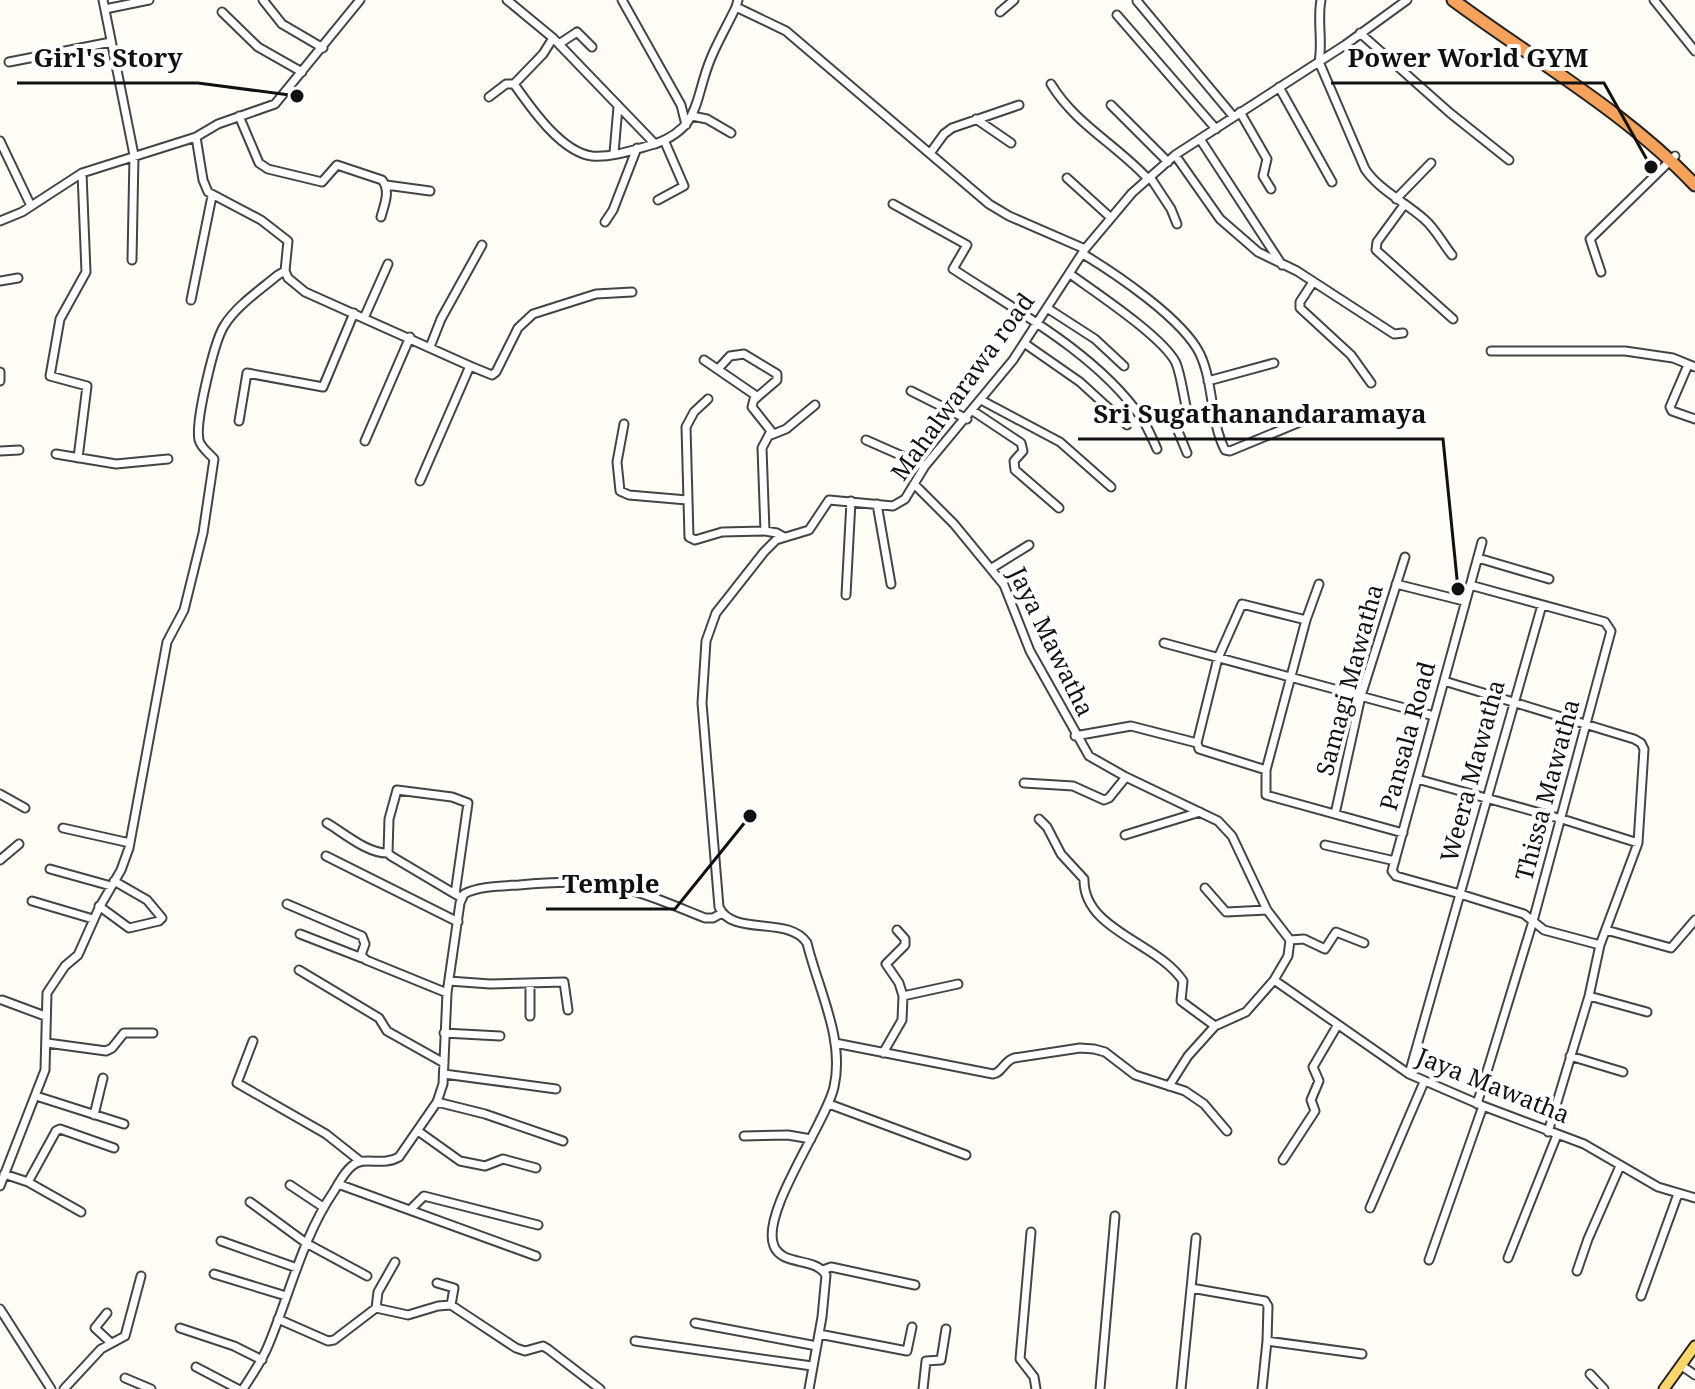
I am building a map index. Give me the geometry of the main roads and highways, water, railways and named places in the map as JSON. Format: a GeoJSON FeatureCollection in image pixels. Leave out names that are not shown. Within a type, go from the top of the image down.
{"type":"FeatureCollection","features":[{"type":"Feature","properties":{"kind":"highway"},"geometry":{"type":"LineString","coordinates":[[1453,0],[1673,158],[1695,185]]}},
{"type":"Feature","properties":{"kind":"highway"},"geometry":{"type":"LineString","coordinates":[[1462,0],[1592,92],[1695,177]]}},
{"type":"Feature","properties":{"kind":"main road"},"geometry":{"type":"LineString","coordinates":[[1664,1389],[1695,1346]]}},
{"type":"Feature","properties":{"kind":"place","name":"Girl's Story"},"geometry":{"type":"Point","coordinates":[297,96]}},
{"type":"Feature","properties":{"kind":"place","name":"Power World GYM"},"geometry":{"type":"Point","coordinates":[1651,167]}},
{"type":"Feature","properties":{"kind":"place","name":"Sri Sugathanandaramaya"},"geometry":{"type":"Point","coordinates":[1458,589]}},
{"type":"Feature","properties":{"kind":"place","name":"Temple"},"geometry":{"type":"Point","coordinates":[750,816]}}]}
